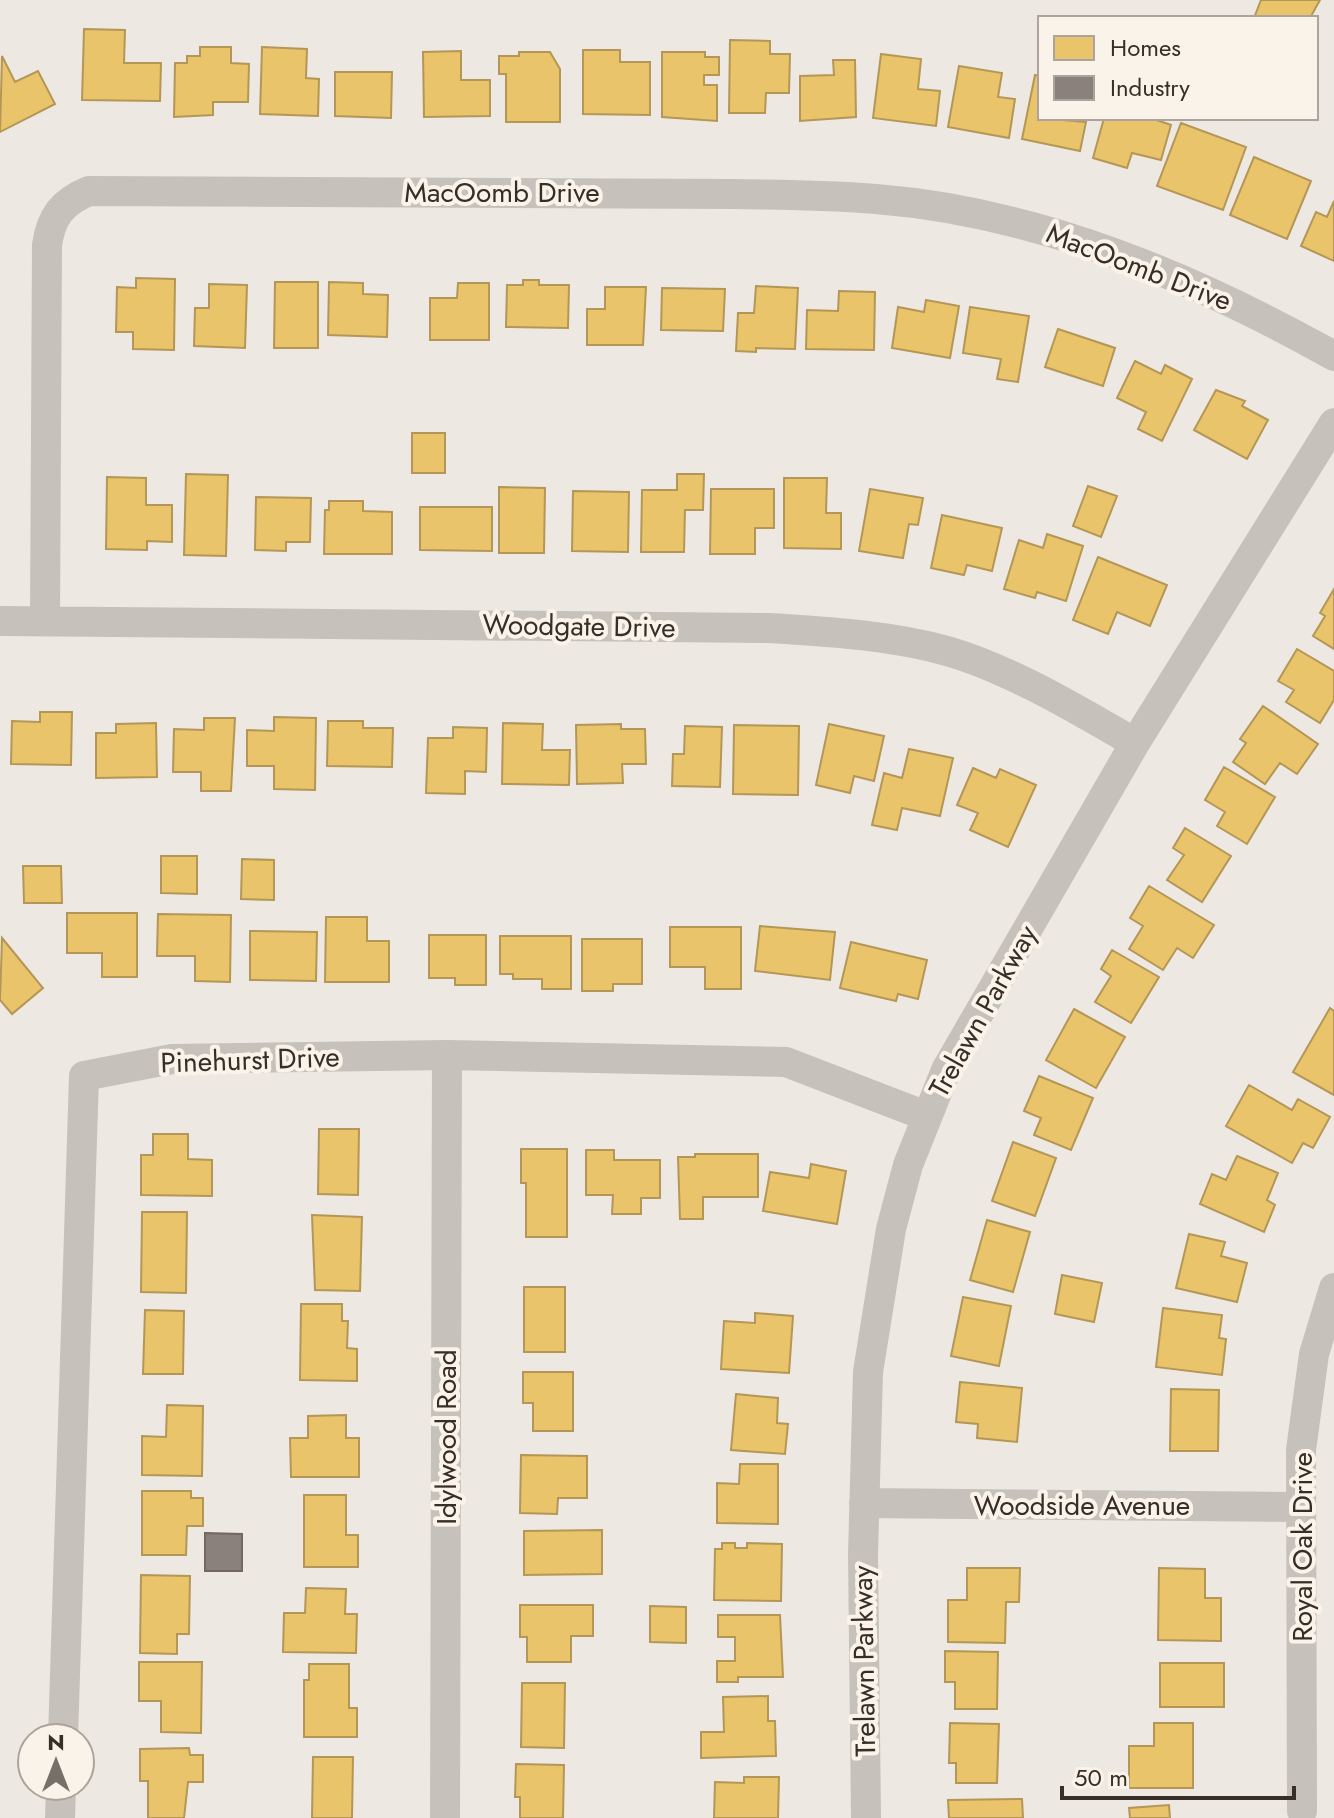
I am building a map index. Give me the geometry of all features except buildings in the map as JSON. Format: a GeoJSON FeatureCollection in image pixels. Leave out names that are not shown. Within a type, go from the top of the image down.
{"type":"FeatureCollection","features":[{"type":"Feature","properties":{"kind":"street","name":"MacOomb Drive"},"geometry":{"type":"LineString","coordinates":[[45,621],[47,245],[50,226],[60,208],[89,191],[735,194],[893,201],[1023,224],[1098,247],[1234,302],[1334,356]]}},
{"type":"Feature","properties":{"kind":"street","name":"Trelawn Parkway"},"geometry":{"type":"LineString","coordinates":[[866,1818],[864,1503],[868,1372],[891,1229],[926,1116],[946,1070],[1135,743],[1334,423]]}},
{"type":"Feature","properties":{"kind":"street","name":"Woodgate Drive"},"geometry":{"type":"LineString","coordinates":[[0,621],[770,628],[861,634],[950,652],[1022,683],[1135,743]]}},
{"type":"Feature","properties":{"kind":"street","name":"Pinehurst Drive"},"geometry":{"type":"LineString","coordinates":[[64,1722],[84,1076],[172,1059],[447,1055],[786,1062],[926,1116]]}},
{"type":"Feature","properties":{"kind":"street","name":"Idylwood Road"},"geometry":{"type":"LineString","coordinates":[[445,1818],[447,1055]]}},
{"type":"Feature","properties":{"kind":"street","name":"Royal Oak Drive"},"geometry":{"type":"LineString","coordinates":[[1302,1811],[1301,1450],[1314,1354],[1334,1288]]}},
{"type":"Feature","properties":{"kind":"street","name":"Woodside Avenue"},"geometry":{"type":"LineString","coordinates":[[864,1503],[1300,1507]]}}]}
